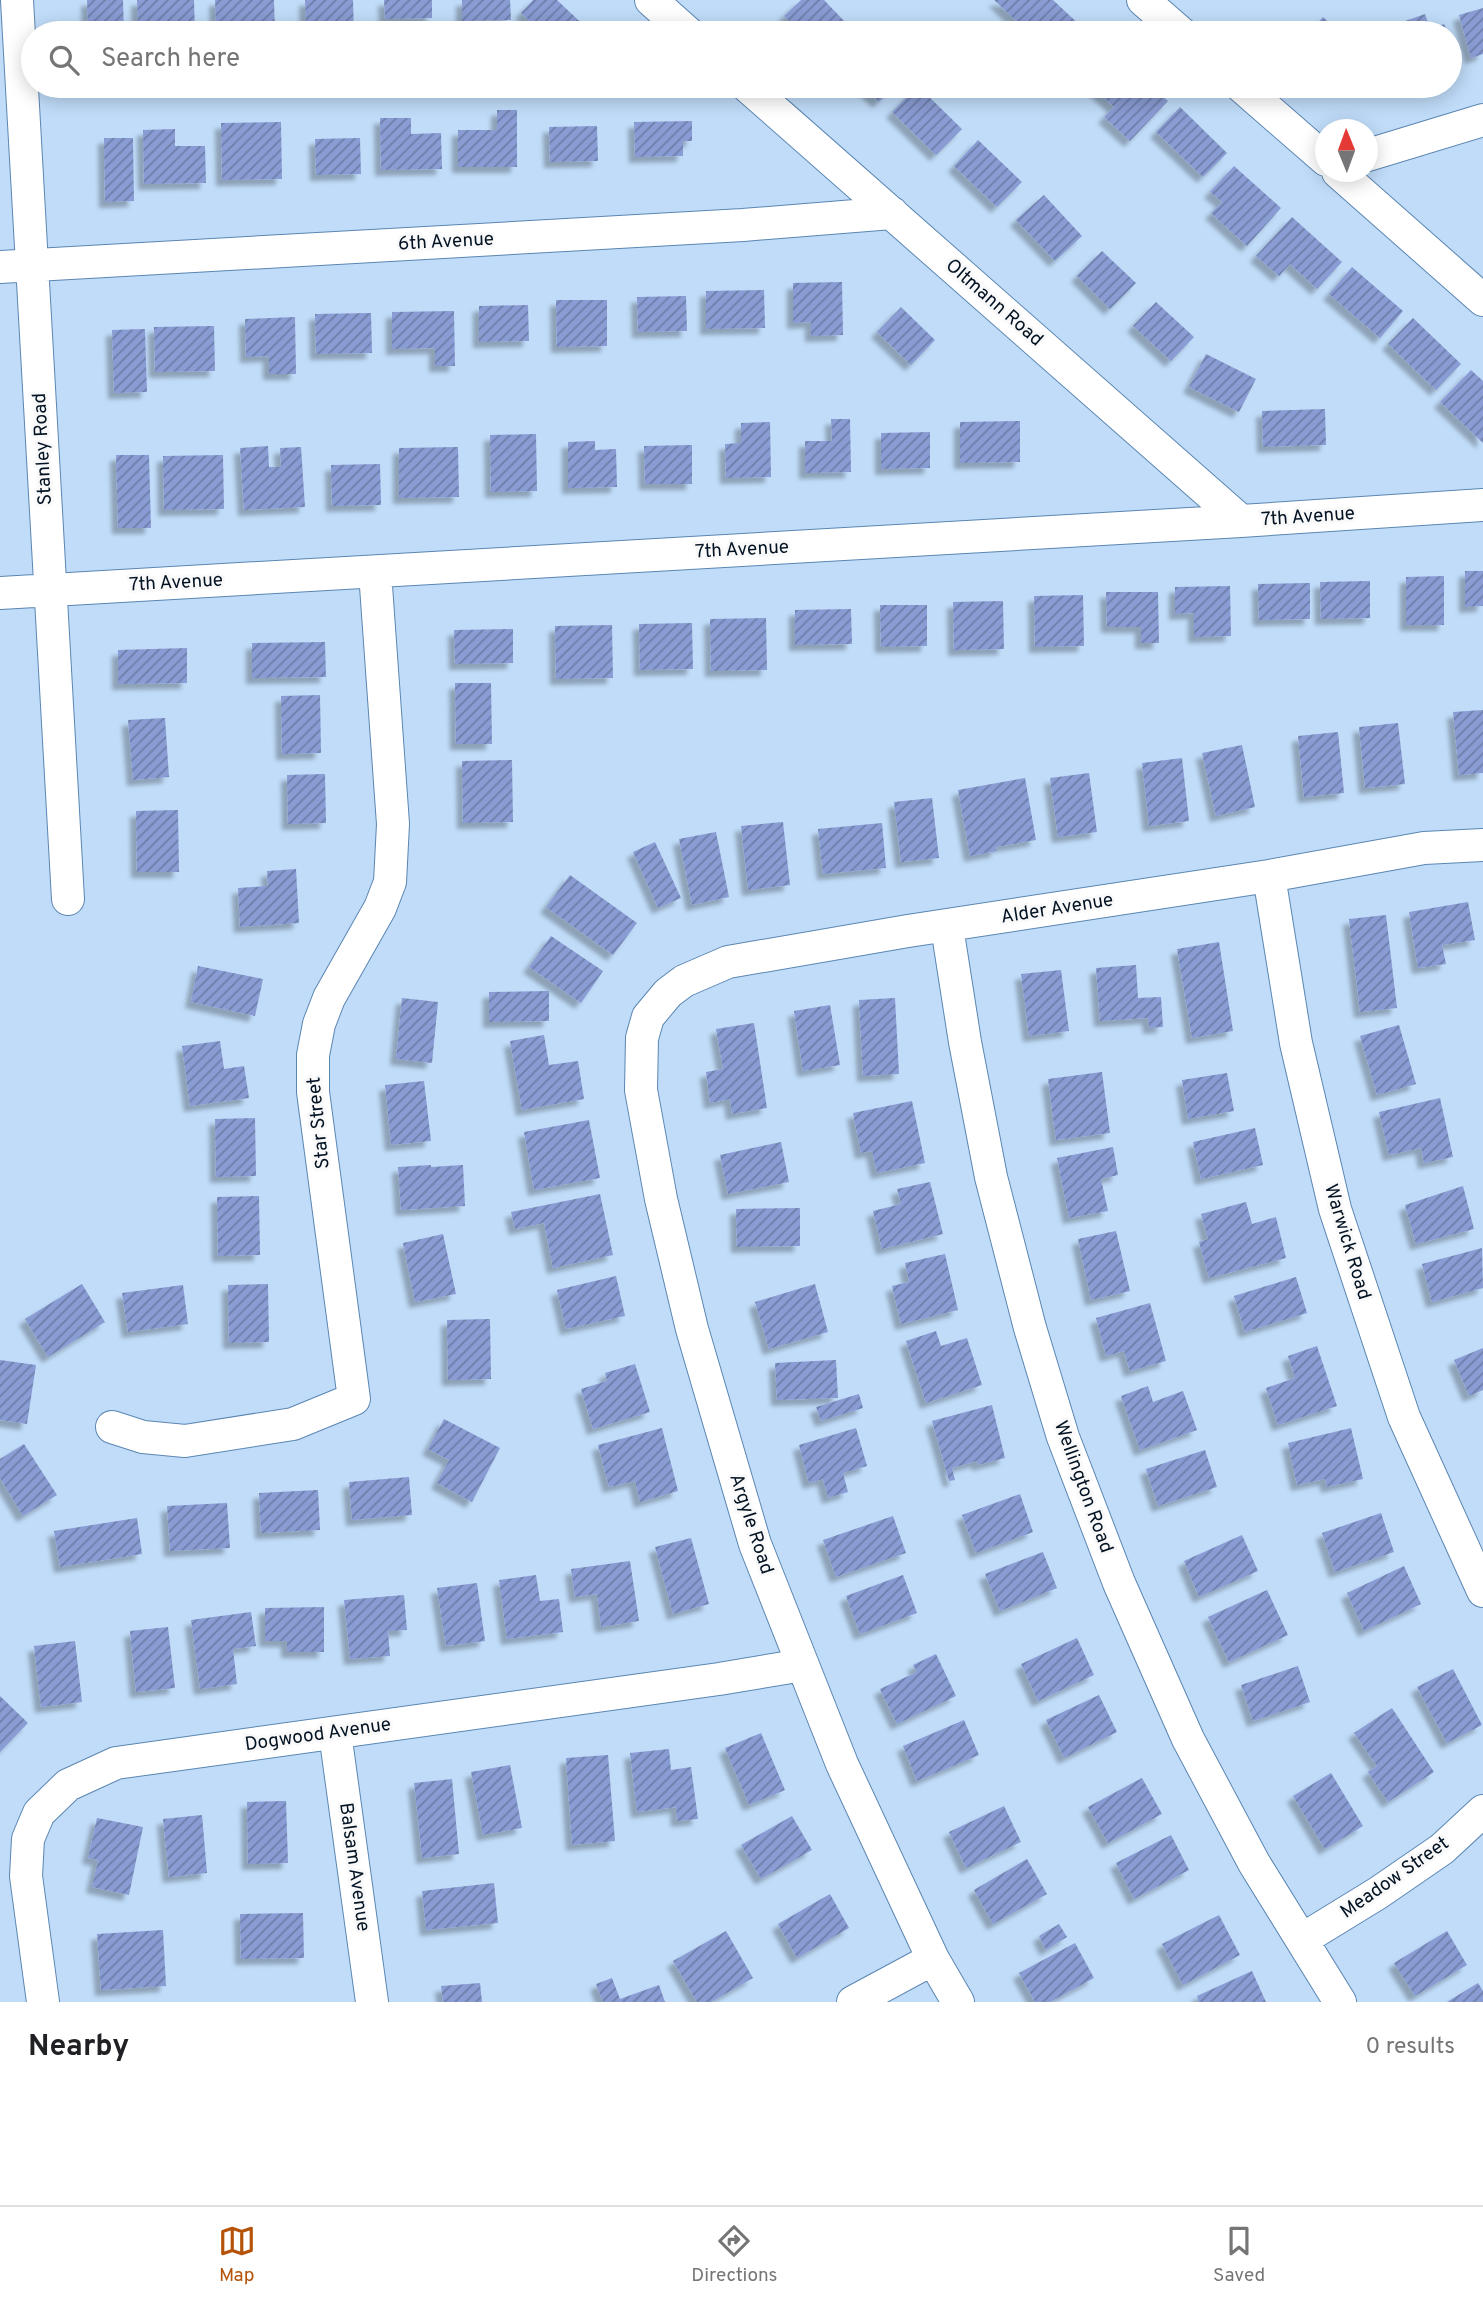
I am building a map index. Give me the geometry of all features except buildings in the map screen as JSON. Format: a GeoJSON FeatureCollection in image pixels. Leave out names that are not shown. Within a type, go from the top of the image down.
{"type":"FeatureCollection","features":[{"type":"Feature","properties":{"kind":"street","name":"Stanley Road"},"geometry":{"type":"LineString","coordinates":[[17,0],[21,76]]}},
{"type":"Feature","properties":{"kind":"street"},"geometry":{"type":"LineString","coordinates":[[651,0],[675,21]]}},
{"type":"Feature","properties":{"kind":"street"},"geometry":{"type":"LineString","coordinates":[[1143,0],[1167,21]]}},
{"type":"Feature","properties":{"kind":"street","name":"Stanley Road"},"geometry":{"type":"LineString","coordinates":[[22,98],[68,899]]}},
{"type":"Feature","properties":{"kind":"street","name":"Oltmann Road"},"geometry":{"type":"LineString","coordinates":[[761,98],[1241,521]]}},
{"type":"Feature","properties":{"kind":"street"},"geometry":{"type":"LineString","coordinates":[[1255,98],[1315,151]]}},
{"type":"Feature","properties":{"kind":"street"},"geometry":{"type":"LineString","coordinates":[[1378,152],[1483,120]]}},
{"type":"Feature","properties":{"kind":"street"},"geometry":{"type":"LineString","coordinates":[[1349,182],[1483,300]]}},
{"type":"Feature","properties":{"kind":"street","name":"6th Avenue"},"geometry":{"type":"LineString","coordinates":[[0,267],[729,226],[892,213]]}},
{"type":"Feature","properties":{"kind":"street","name":"7th Avenue"},"geometry":{"type":"LineString","coordinates":[[0,593],[1483,505]]}},
{"type":"Feature","properties":{"kind":"street","name":"Star Street"},"geometry":{"type":"LineString","coordinates":[[112,1427],[143,1437],[185,1441],[293,1424],[354,1399],[313,1091],[313,1055],[318,1024],[329,998],[380,908],[390,882],[393,824],[375,572]]}},
{"type":"Feature","properties":{"kind":"street","name":"Alder Avenue"},"geometry":{"type":"LineString","coordinates":[[649,1017],[668,993],[684,981],[727,962],[1269,876],[1424,848],[1483,845]]}},
{"type":"Feature","properties":{"kind":"street","name":"Warwick Road"},"geometry":{"type":"LineString","coordinates":[[1269,876],[1296,1043],[1335,1209],[1404,1417],[1483,1591]]}},
{"type":"Feature","properties":{"kind":"street","name":"Wellington Road"},"geometry":{"type":"LineString","coordinates":[[947,927],[965,1042],[991,1177],[1030,1328],[1063,1437],[1119,1583],[1188,1739],[1254,1863],[1340,2002]]}},
{"type":"Feature","properties":{"kind":"street","name":"Argyle Road"},"geometry":{"type":"LineString","coordinates":[[649,1017],[642,1038],[641,1090],[661,1199],[692,1329],[755,1544],[842,1764],[933,1959],[958,2002]]}},
{"type":"Feature","properties":{"kind":"street","name":"Dogwood Avenue"},"geometry":{"type":"LineString","coordinates":[[43,2002],[26,1876],[28,1839],[40,1813],[68,1785],[116,1763],[803,1665]]}},
{"type":"Feature","properties":{"kind":"street","name":"Balsam Avenue"},"geometry":{"type":"LineString","coordinates":[[335,1733],[372,2002]]}},
{"type":"Feature","properties":{"kind":"street","name":"Meadow Street"},"geometry":{"type":"LineString","coordinates":[[1303,1939],[1378,1894],[1442,1849],[1483,1811]]}},
{"type":"Feature","properties":{"kind":"street"},"geometry":{"type":"LineString","coordinates":[[853,2002],[933,1959]]}}]}
